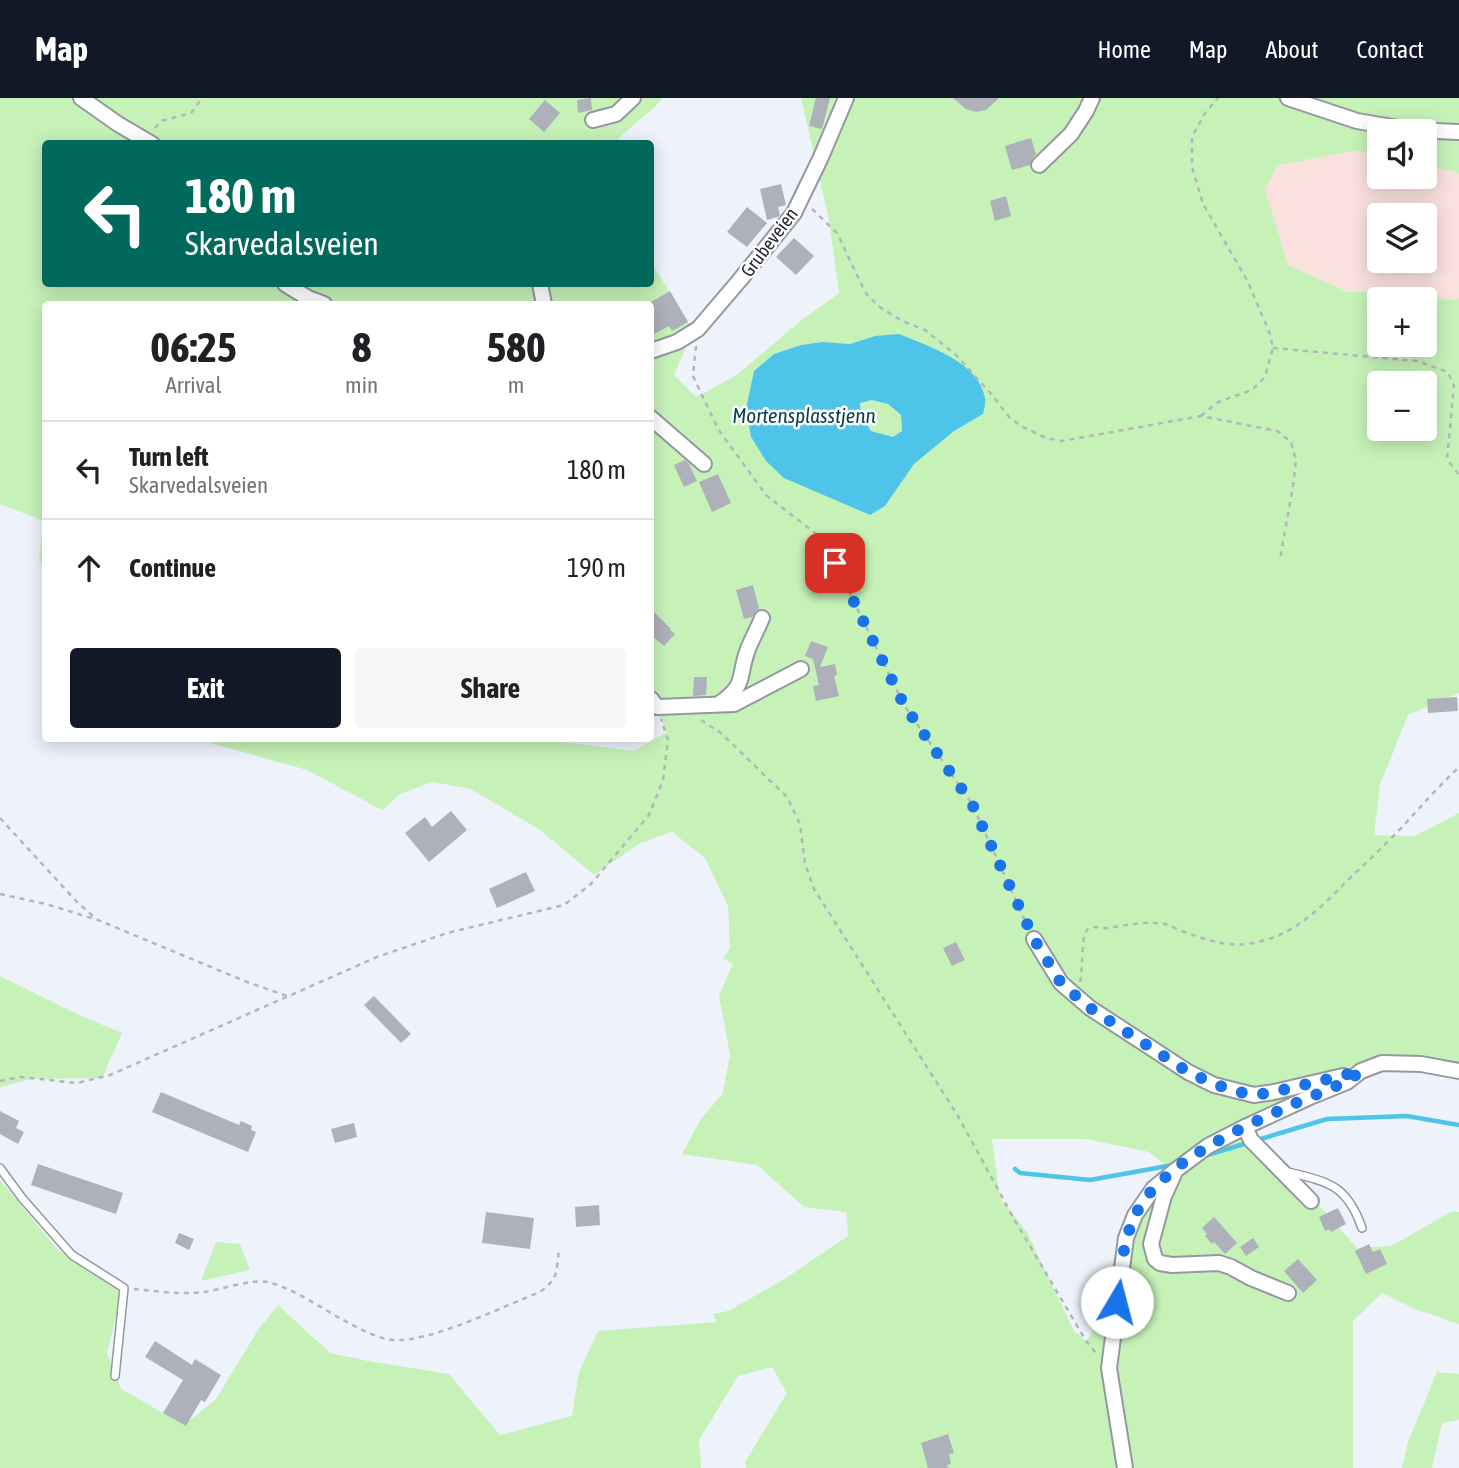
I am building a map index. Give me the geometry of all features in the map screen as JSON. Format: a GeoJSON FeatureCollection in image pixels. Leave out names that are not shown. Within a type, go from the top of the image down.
{"type":"FeatureCollection","features":[{"type":"Feature","properties":{"kind":"street"},"geometry":{"type":"LineString","coordinates":[[81,98],[118,124],[147,140]]}},
{"type":"Feature","properties":{"kind":"street"},"geometry":{"type":"LineString","coordinates":[[593,120],[616,114],[634,98]]}},
{"type":"Feature","properties":{"kind":"street","name":"Grubeveien"},"geometry":{"type":"LineString","coordinates":[[654,350],[677,342],[698,329],[794,213],[846,98]]}},
{"type":"Feature","properties":{"kind":"street"},"geometry":{"type":"LineString","coordinates":[[1039,166],[1071,134],[1092,98]]}},
{"type":"Feature","properties":{"kind":"street"},"geometry":{"type":"LineString","coordinates":[[1288,98],[1357,121],[1410,130],[1459,132]]}},
{"type":"Feature","properties":{"kind":"street"},"geometry":{"type":"LineString","coordinates":[[290,287],[316,301]]}},
{"type":"Feature","properties":{"kind":"street"},"geometry":{"type":"LineString","coordinates":[[301,301],[308,298]]}},
{"type":"Feature","properties":{"kind":"street"},"geometry":{"type":"LineString","coordinates":[[654,421],[704,464]]}},
{"type":"Feature","properties":{"kind":"street"},"geometry":{"type":"LineString","coordinates":[[718,704],[734,693],[740,683],[747,651],[762,618]]}},
{"type":"Feature","properties":{"kind":"street"},"geometry":{"type":"LineString","coordinates":[[654,703],[734,704],[801,669]]}},
{"type":"Feature","properties":{"kind":"street"},"geometry":{"type":"LineString","coordinates":[[1034,939],[1061,983],[1090,1008],[1188,1072],[1239,1092],[1254,1095],[1274,1092],[1361,1071],[1382,1063],[1421,1064],[1459,1071]]}},
{"type":"Feature","properties":{"kind":"street"},"geometry":{"type":"LineString","coordinates":[[1125,1468],[1109,1368],[1126,1238],[1135,1215],[1153,1189],[1208,1146],[1346,1082],[1361,1071]]}},
{"type":"Feature","properties":{"kind":"street"},"geometry":{"type":"LineString","coordinates":[[1245,1127],[1251,1140],[1311,1200]]}},
{"type":"Feature","properties":{"kind":"street"},"geometry":{"type":"LineString","coordinates":[[1175,1170],[1164,1196],[1151,1244],[1155,1259],[1160,1263],[1172,1265],[1219,1263],[1288,1293]]}},
{"type":"Feature","properties":{"kind":"lane"},"geometry":{"type":"LineString","coordinates":[[0,1168],[22,1198],[72,1255],[124,1289],[115,1376]]}},
{"type":"Feature","properties":{"kind":"lane"},"geometry":{"type":"LineString","coordinates":[[1280,1171],[1328,1183],[1338,1189],[1348,1198],[1362,1228]]}},
{"type":"Feature","properties":{"kind":"path"},"geometry":{"type":"LineString","coordinates":[[150,140],[160,121],[191,113],[202,98]]}},
{"type":"Feature","properties":{"kind":"path"},"geometry":{"type":"LineString","coordinates":[[1201,416],[1218,402],[1252,390],[1265,377],[1273,348],[1270,334],[1248,282],[1203,204],[1192,167],[1192,137],[1205,113],[1218,98]]}},
{"type":"Feature","properties":{"kind":"path"},"geometry":{"type":"LineString","coordinates":[[801,199],[837,233],[865,292],[878,306],[902,321],[925,330],[956,355],[1010,418],[1021,426],[1046,438],[1062,441],[1201,416],[1277,431],[1291,442],[1296,460],[1280,558]]}},
{"type":"Feature","properties":{"kind":"path"},"geometry":{"type":"LineString","coordinates":[[698,329],[692,376],[719,429],[766,495],[824,540],[904,705],[972,804],[1034,939]]}},
{"type":"Feature","properties":{"kind":"path"},"geometry":{"type":"LineString","coordinates":[[1273,348],[1417,361],[1448,372],[1454,386],[1447,459],[1459,475]]}},
{"type":"Feature","properties":{"kind":"path"},"geometry":{"type":"LineString","coordinates":[[0,1081],[20,1077],[77,1083],[110,1076],[377,957],[447,933],[565,905],[591,884],[649,815],[663,780],[668,740],[654,703]]}},
{"type":"Feature","properties":{"kind":"path"},"geometry":{"type":"LineString","coordinates":[[701,720],[721,733],[787,797],[800,824],[805,864],[814,889],[958,1116],[1014,1219],[1086,1341],[1109,1368]]}},
{"type":"Feature","properties":{"kind":"path"},"geometry":{"type":"LineString","coordinates":[[1074,994],[1083,972],[1083,939],[1089,928],[1164,924],[1227,945],[1245,945],[1285,932],[1314,914],[1459,767]]}},
{"type":"Feature","properties":{"kind":"path"},"geometry":{"type":"LineString","coordinates":[[0,818],[77,902],[98,920]]}},
{"type":"Feature","properties":{"kind":"path"},"geometry":{"type":"LineString","coordinates":[[0,894],[46,904],[98,920],[287,996]]}},
{"type":"Feature","properties":{"kind":"path"},"geometry":{"type":"LineString","coordinates":[[124,1289],[200,1293],[253,1282],[267,1282],[298,1294],[325,1311],[374,1335],[392,1340],[406,1339],[453,1327],[540,1292],[555,1277],[559,1250]]}},
{"type":"Feature","properties":{"kind":"shaded area"},"geometry":{"type":"Polygon","coordinates":[[[1356,151],[1367,153],[1367,189],[1437,189],[1437,167],[1459,173],[1459,299],[1437,298],[1437,287],[1367,287],[1367,292],[1348,292],[1288,265],[1265,189],[1278,165],[1356,151]]]}},
{"type":"Feature","properties":{"kind":"green space"},"geometry":{"type":"Polygon","coordinates":[[[0,98],[662,98],[616,140],[42,140],[42,287],[654,287],[654,267],[693,330],[674,375],[696,397],[737,375],[799,322],[839,293],[829,220],[801,98],[1459,98],[1459,173],[1437,167],[1437,119],[1367,119],[1367,153],[1356,151],[1278,165],[1265,189],[1288,265],[1348,292],[1367,292],[1367,357],[1437,357],[1437,298],[1459,299],[1459,693],[1408,715],[1380,785],[1374,835],[1415,836],[1459,813],[1459,1068],[1389,1066],[1250,1127],[1357,1248],[1391,1246],[1451,1212],[1459,1212],[1459,1324],[1415,1309],[1382,1293],[1353,1321],[1353,1468],[746,1468],[745,1462],[787,1393],[772,1367],[738,1376],[699,1440],[701,1468],[0,1468],[0,1180],[58,1250],[124,1284],[107,1353],[121,1389],[161,1412],[187,1423],[216,1399],[258,1330],[278,1305],[330,1353],[449,1374],[500,1435],[572,1416],[579,1372],[598,1331],[717,1322],[713,1314],[728,1311],[783,1280],[848,1236],[846,1212],[804,1207],[757,1165],[682,1154],[701,1119],[723,1093],[730,1055],[719,995],[733,964],[723,958],[730,949],[728,906],[705,858],[672,832],[640,843],[594,875],[540,830],[471,789],[432,782],[400,794],[382,810],[307,770],[207,742],[561,742],[634,751],[654,742],[667,732],[654,706],[654,301],[42,301],[42,520],[0,504],[0,98]],[[875,336],[850,344],[822,342],[801,345],[774,354],[746,409],[751,437],[766,461],[870,515],[885,506],[913,464],[954,431],[983,414],[875,336]],[[992,1139],[1000,1198],[1027,1232],[1074,1331],[1086,1341],[1101,1319],[1116,1249],[1128,1225],[1156,1201],[1172,1170],[1149,1152],[1086,1139],[992,1139]]]}},
{"type":"Feature","properties":{"kind":"green space"},"geometry":{"type":"Polygon","coordinates":[[[872,400],[888,404],[901,416],[902,431],[893,437],[871,431],[861,413],[860,402],[872,400]]]}},
{"type":"Feature","properties":{"kind":"green space"},"geometry":{"type":"Polygon","coordinates":[[[42,537],[42,562],[39,560],[42,537]]]}},
{"type":"Feature","properties":{"kind":"green space"},"geometry":{"type":"Polygon","coordinates":[[[0,976],[122,1033],[102,1078],[31,1079],[0,1087],[0,976]]]}},
{"type":"Feature","properties":{"kind":"green space"},"geometry":{"type":"Polygon","coordinates":[[[216,1242],[240,1244],[250,1270],[201,1281],[216,1242]]]}},
{"type":"Feature","properties":{"kind":"green space"},"geometry":{"type":"Polygon","coordinates":[[[1437,1372],[1459,1374],[1459,1420],[1442,1423],[1432,1468],[1402,1468],[1408,1442],[1437,1372]]]}},
{"type":"Feature","properties":{"kind":"water","name":"Mortensplasstjenn"},"geometry":{"type":"Polygon","coordinates":[[[899,334],[951,357],[973,374],[981,385],[985,402],[983,414],[954,431],[914,464],[885,506],[870,515],[784,478],[766,461],[751,437],[746,409],[754,371],[774,354],[801,345],[822,342],[850,344],[875,336],[899,334]],[[872,400],[860,403],[861,413],[871,431],[893,437],[902,431],[901,415],[888,404],[872,400]]]}},
{"type":"Feature","properties":{"kind":"building"},"geometry":{"type":"Polygon","coordinates":[[[591,98],[592,110],[578,113],[577,100],[591,98]]]}},
{"type":"Feature","properties":{"kind":"building"},"geometry":{"type":"Polygon","coordinates":[[[816,98],[830,98],[822,129],[809,126],[816,98]]]}},
{"type":"Feature","properties":{"kind":"building"},"geometry":{"type":"Polygon","coordinates":[[[953,98],[999,98],[986,110],[976,112],[966,109],[953,98]]]}},
{"type":"Feature","properties":{"kind":"building"},"geometry":{"type":"Polygon","coordinates":[[[545,100],[560,113],[544,132],[529,119],[545,100]]]}},
{"type":"Feature","properties":{"kind":"building"},"geometry":{"type":"Polygon","coordinates":[[[1031,138],[1036,154],[1030,165],[1012,170],[1005,146],[1031,138]]]}},
{"type":"Feature","properties":{"kind":"building"},"geometry":{"type":"Polygon","coordinates":[[[781,184],[786,205],[778,207],[778,217],[767,220],[760,189],[781,184]]]}},
{"type":"Feature","properties":{"kind":"building"},"geometry":{"type":"Polygon","coordinates":[[[1006,196],[1011,216],[995,221],[990,201],[1006,196]]]}},
{"type":"Feature","properties":{"kind":"building"},"geometry":{"type":"Polygon","coordinates":[[[747,207],[767,223],[747,247],[727,232],[747,207]]]}},
{"type":"Feature","properties":{"kind":"building"},"geometry":{"type":"Polygon","coordinates":[[[794,238],[814,256],[796,275],[776,257],[794,238]]]}},
{"type":"Feature","properties":{"kind":"building"},"geometry":{"type":"Polygon","coordinates":[[[670,291],[688,322],[672,331],[669,326],[654,334],[653,301],[670,291]]]}},
{"type":"Feature","properties":{"kind":"building"},"geometry":{"type":"Polygon","coordinates":[[[685,460],[697,481],[684,487],[674,465],[685,460]]]}},
{"type":"Feature","properties":{"kind":"building"},"geometry":{"type":"Polygon","coordinates":[[[718,474],[731,503],[712,512],[699,482],[718,474]]]}},
{"type":"Feature","properties":{"kind":"building"},"geometry":{"type":"Polygon","coordinates":[[[753,585],[759,609],[752,617],[744,619],[736,590],[753,585]]]}},
{"type":"Feature","properties":{"kind":"building"},"geometry":{"type":"Polygon","coordinates":[[[654,612],[675,634],[664,646],[654,638],[654,612]]]}},
{"type":"Feature","properties":{"kind":"building"},"geometry":{"type":"Polygon","coordinates":[[[811,641],[828,647],[820,667],[835,664],[837,675],[834,676],[839,696],[816,701],[813,686],[819,685],[813,659],[805,656],[811,641]]]}},
{"type":"Feature","properties":{"kind":"building"},"geometry":{"type":"Polygon","coordinates":[[[694,677],[707,677],[706,695],[693,696],[694,677]]]}},
{"type":"Feature","properties":{"kind":"building"},"geometry":{"type":"Polygon","coordinates":[[[1457,697],[1458,711],[1428,713],[1427,699],[1457,697]]]}},
{"type":"Feature","properties":{"kind":"building"},"geometry":{"type":"Polygon","coordinates":[[[451,811],[467,830],[429,862],[405,833],[425,817],[432,827],[451,811]]]}},
{"type":"Feature","properties":{"kind":"building"},"geometry":{"type":"Polygon","coordinates":[[[526,872],[535,891],[497,908],[489,889],[526,872]]]}},
{"type":"Feature","properties":{"kind":"building"},"geometry":{"type":"Polygon","coordinates":[[[956,942],[965,960],[952,966],[943,948],[956,942]]]}},
{"type":"Feature","properties":{"kind":"building"},"geometry":{"type":"Polygon","coordinates":[[[374,996],[411,1034],[401,1043],[364,1005],[374,996]]]}},
{"type":"Feature","properties":{"kind":"building"},"geometry":{"type":"Polygon","coordinates":[[[161,1092],[239,1125],[241,1121],[252,1126],[251,1130],[256,1132],[248,1152],[152,1112],[161,1092]]]}},
{"type":"Feature","properties":{"kind":"building"},"geometry":{"type":"Polygon","coordinates":[[[0,1111],[19,1121],[16,1128],[24,1132],[18,1144],[0,1134],[0,1111]]]}},
{"type":"Feature","properties":{"kind":"building"},"geometry":{"type":"Polygon","coordinates":[[[354,1123],[357,1137],[335,1143],[331,1129],[354,1123]]]}},
{"type":"Feature","properties":{"kind":"building"},"geometry":{"type":"Polygon","coordinates":[[[38,1164],[123,1193],[116,1214],[31,1185],[38,1164]]]}},
{"type":"Feature","properties":{"kind":"building"},"geometry":{"type":"Polygon","coordinates":[[[599,1205],[600,1225],[576,1227],[575,1207],[599,1205]]]}},
{"type":"Feature","properties":{"kind":"building"},"geometry":{"type":"Polygon","coordinates":[[[1338,1208],[1346,1224],[1331,1232],[1329,1229],[1325,1231],[1319,1217],[1338,1208]]]}},
{"type":"Feature","properties":{"kind":"building"},"geometry":{"type":"Polygon","coordinates":[[[486,1212],[534,1218],[530,1249],[482,1243],[486,1212]]]}},
{"type":"Feature","properties":{"kind":"building"},"geometry":{"type":"Polygon","coordinates":[[[1214,1217],[1237,1243],[1225,1254],[1214,1242],[1212,1244],[1202,1228],[1214,1217]]]}},
{"type":"Feature","properties":{"kind":"building"},"geometry":{"type":"Polygon","coordinates":[[[179,1233],[194,1239],[189,1250],[175,1243],[179,1233]]]}},
{"type":"Feature","properties":{"kind":"building"},"geometry":{"type":"Polygon","coordinates":[[[1253,1238],[1259,1247],[1246,1256],[1240,1247],[1253,1238]]]}},
{"type":"Feature","properties":{"kind":"building"},"geometry":{"type":"Polygon","coordinates":[[[1369,1244],[1373,1252],[1380,1249],[1387,1264],[1366,1274],[1355,1251],[1369,1244]]]}},
{"type":"Feature","properties":{"kind":"building"},"geometry":{"type":"Polygon","coordinates":[[[1298,1259],[1317,1280],[1303,1293],[1284,1271],[1298,1259]]]}},
{"type":"Feature","properties":{"kind":"building"},"geometry":{"type":"Polygon","coordinates":[[[155,1341],[192,1365],[195,1359],[221,1375],[205,1402],[201,1400],[186,1426],[163,1413],[183,1380],[145,1357],[155,1341]]]}},
{"type":"Feature","properties":{"kind":"building"},"geometry":{"type":"Polygon","coordinates":[[[948,1434],[954,1453],[949,1454],[951,1464],[947,1465],[948,1468],[928,1468],[921,1443],[948,1434]]]}},
{"type":"Feature","properties":{"kind":"waterway"},"geometry":{"type":"LineString","coordinates":[[1204,1156],[1327,1119],[1407,1116],[1459,1125]]}},
{"type":"Feature","properties":{"kind":"waterway"},"geometry":{"type":"LineString","coordinates":[[1015,1169],[1020,1173],[1090,1180],[1173,1165]]}},
{"type":"Feature","properties":{"kind":"route"},"geometry":{"type":"LineString","coordinates":[[835,563],[904,705],[972,804],[1034,939],[1061,983],[1090,1008],[1188,1072],[1239,1092],[1254,1095],[1274,1092],[1361,1071],[1346,1082],[1208,1146],[1153,1189],[1135,1215],[1126,1238],[1117,1302]]}}]}
